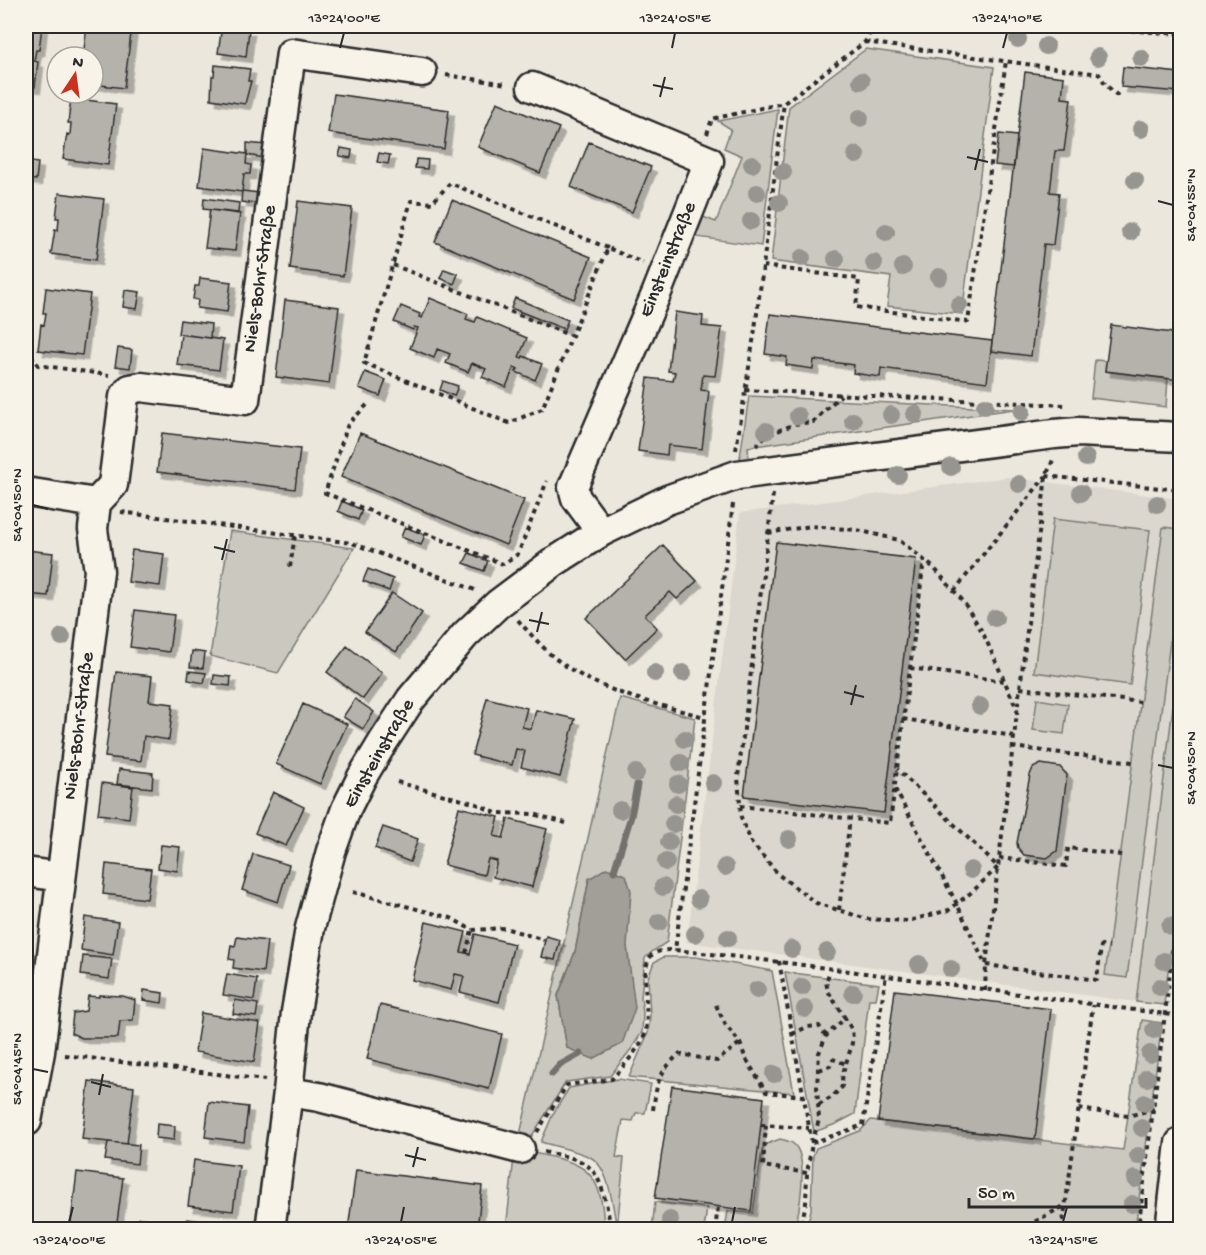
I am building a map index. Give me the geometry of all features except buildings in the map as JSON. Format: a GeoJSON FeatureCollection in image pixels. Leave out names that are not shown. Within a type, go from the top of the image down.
{"type":"FeatureCollection","features":[{"type":"Feature","properties":{"kind":"street","name":"Niels-Bohr-Straße"},"geometry":{"type":"LineString","coordinates":[[130,388],[141,387],[245,400],[291,52],[422,72]]}},
{"type":"Feature","properties":{"kind":"street"},"geometry":{"type":"LineString","coordinates":[[532,87],[698,156]]}},
{"type":"Feature","properties":{"kind":"street","name":"Einsteinstraße"},"geometry":{"type":"LineString","coordinates":[[601,532],[576,498],[573,487],[665,272],[709,161],[698,156]]}},
{"type":"Feature","properties":{"kind":"street"},"geometry":{"type":"LineString","coordinates":[[26,492],[96,503],[113,485],[124,397],[130,388]]}},
{"type":"Feature","properties":{"kind":"street","name":"Einsteinstraße"},"geometry":{"type":"LineString","coordinates":[[270,1230],[296,1012],[310,928],[331,851],[346,809],[362,777],[411,699],[465,635],[498,604],[554,562],[601,532],[736,468],[776,470],[1078,432],[1180,437]]}},
{"type":"Feature","properties":{"kind":"street","name":"Niels-Bohr-Straße"},"geometry":{"type":"LineString","coordinates":[[27,1121],[40,1052],[99,571],[93,529],[96,503]]}},
{"type":"Feature","properties":{"kind":"street"},"geometry":{"type":"LineString","coordinates":[[26,872],[61,877]]}},
{"type":"Feature","properties":{"kind":"street"},"geometry":{"type":"LineString","coordinates":[[288,1088],[524,1148]]}},
{"type":"Feature","properties":{"kind":"street"},"geometry":{"type":"LineString","coordinates":[[1170,1230],[1180,1143]]}},
{"type":"Feature","properties":{"kind":"path"},"geometry":{"type":"LineString","coordinates":[[663,26],[675,26]]}},
{"type":"Feature","properties":{"kind":"path"},"geometry":{"type":"LineString","coordinates":[[698,156],[712,119],[784,103],[865,42],[874,26]]}},
{"type":"Feature","properties":{"kind":"path"},"geometry":{"type":"LineString","coordinates":[[1086,26],[1180,34]]}},
{"type":"Feature","properties":{"kind":"path"},"geometry":{"type":"LineString","coordinates":[[865,42],[1099,74],[1106,85],[1118,96]]}},
{"type":"Feature","properties":{"kind":"path"},"geometry":{"type":"LineString","coordinates":[[763,266],[859,279],[856,308],[968,322],[1006,61]]}},
{"type":"Feature","properties":{"kind":"path"},"geometry":{"type":"LineString","coordinates":[[422,72],[532,87]]}},
{"type":"Feature","properties":{"kind":"path"},"geometry":{"type":"LineString","coordinates":[[675,950],[745,390],[784,103]]}},
{"type":"Feature","properties":{"kind":"path"},"geometry":{"type":"LineString","coordinates":[[608,248],[542,409],[509,423],[364,363],[411,201],[432,203],[450,183],[608,248],[665,272]]}},
{"type":"Feature","properties":{"kind":"path"},"geometry":{"type":"LineString","coordinates":[[26,242],[31,198]]}},
{"type":"Feature","properties":{"kind":"path"},"geometry":{"type":"LineString","coordinates":[[393,265],[572,336]]}},
{"type":"Feature","properties":{"kind":"path"},"geometry":{"type":"LineString","coordinates":[[26,342],[30,314]]}},
{"type":"Feature","properties":{"kind":"path"},"geometry":{"type":"LineString","coordinates":[[26,348],[38,364],[107,374],[130,388]]}},
{"type":"Feature","properties":{"kind":"path"},"geometry":{"type":"LineString","coordinates":[[745,390],[1068,406]]}},
{"type":"Feature","properties":{"kind":"path"},"geometry":{"type":"LineString","coordinates":[[736,468],[760,441],[795,424],[813,422],[841,395]]}},
{"type":"Feature","properties":{"kind":"path"},"geometry":{"type":"LineString","coordinates":[[367,405],[348,424],[325,493],[503,564],[518,554],[549,477]]}},
{"type":"Feature","properties":{"kind":"path"},"geometry":{"type":"LineString","coordinates":[[776,470],[738,777],[741,817],[751,842],[779,875],[816,903],[867,919],[908,921],[949,910],[998,867]]}},
{"type":"Feature","properties":{"kind":"path"},"geometry":{"type":"LineString","coordinates":[[1046,476],[1180,490]]}},
{"type":"Feature","properties":{"kind":"path"},"geometry":{"type":"LineString","coordinates":[[954,591],[1046,476]]}},
{"type":"Feature","properties":{"kind":"path"},"geometry":{"type":"LineString","coordinates":[[985,991],[986,965],[1046,476]]}},
{"type":"Feature","properties":{"kind":"path"},"geometry":{"type":"LineString","coordinates":[[96,503],[123,512],[352,543],[477,591],[518,620],[551,654],[575,672],[598,684],[623,694],[705,717]]}},
{"type":"Feature","properties":{"kind":"path"},"geometry":{"type":"LineString","coordinates":[[768,533],[811,526],[857,530],[899,540],[934,568],[963,601],[982,633],[1017,710]]}},
{"type":"Feature","properties":{"kind":"path"},"geometry":{"type":"LineString","coordinates":[[291,567],[295,535]]}},
{"type":"Feature","properties":{"kind":"path"},"geometry":{"type":"LineString","coordinates":[[740,806],[890,823],[924,560]]}},
{"type":"Feature","properties":{"kind":"path"},"geometry":{"type":"LineString","coordinates":[[910,668],[1004,681]]}},
{"type":"Feature","properties":{"kind":"path"},"geometry":{"type":"LineString","coordinates":[[1020,688],[1140,702]]}},
{"type":"Feature","properties":{"kind":"path"},"geometry":{"type":"LineString","coordinates":[[903,719],[1014,736]]}},
{"type":"Feature","properties":{"kind":"path"},"geometry":{"type":"LineString","coordinates":[[1012,747],[1133,762]]}},
{"type":"Feature","properties":{"kind":"path"},"geometry":{"type":"LineString","coordinates":[[897,769],[998,867]]}},
{"type":"Feature","properties":{"kind":"path"},"geometry":{"type":"LineString","coordinates":[[397,782],[477,804],[496,813],[533,814],[566,823]]}},
{"type":"Feature","properties":{"kind":"path"},"geometry":{"type":"LineString","coordinates":[[895,788],[957,904],[986,965]]}},
{"type":"Feature","properties":{"kind":"path"},"geometry":{"type":"LineString","coordinates":[[839,910],[850,818]]}},
{"type":"Feature","properties":{"kind":"path"},"geometry":{"type":"LineString","coordinates":[[999,858],[1066,866],[1068,848],[1121,855]]}},
{"type":"Feature","properties":{"kind":"path"},"geometry":{"type":"LineString","coordinates":[[353,892],[451,918],[472,930],[505,928],[544,940]]}},
{"type":"Feature","properties":{"kind":"path"},"geometry":{"type":"LineString","coordinates":[[1138,1230],[1180,893]]}},
{"type":"Feature","properties":{"kind":"path"},"geometry":{"type":"LineString","coordinates":[[466,953],[472,930]]}},
{"type":"Feature","properties":{"kind":"path"},"geometry":{"type":"LineString","coordinates":[[986,965],[1096,980],[1101,946],[1109,947]]}},
{"type":"Feature","properties":{"kind":"path"},"geometry":{"type":"LineString","coordinates":[[611,1230],[601,1185],[590,1167],[568,1157],[524,1148],[567,1085],[612,1079],[635,1051],[645,1034],[647,1014],[645,978],[648,963],[652,955],[663,950],[779,961],[1180,1016]]}},
{"type":"Feature","properties":{"kind":"path"},"geometry":{"type":"LineString","coordinates":[[779,961],[812,1143]]}},
{"type":"Feature","properties":{"kind":"path"},"geometry":{"type":"LineString","coordinates":[[819,1105],[842,1087],[841,1076],[851,1047],[852,1032],[828,991],[826,982],[831,968]]}},
{"type":"Feature","properties":{"kind":"path"},"geometry":{"type":"LineString","coordinates":[[812,1143],[863,1125],[886,975]]}},
{"type":"Feature","properties":{"kind":"path"},"geometry":{"type":"LineString","coordinates":[[716,1005],[725,1024],[740,1043],[766,1092],[804,1096]]}},
{"type":"Feature","properties":{"kind":"path"},"geometry":{"type":"LineString","coordinates":[[1062,1230],[1093,1005]]}},
{"type":"Feature","properties":{"kind":"path"},"geometry":{"type":"LineString","coordinates":[[800,1230],[806,1203],[807,1173],[812,1143],[819,1120],[817,1087],[819,1053],[826,1036],[845,1018]]}},
{"type":"Feature","properties":{"kind":"path"},"geometry":{"type":"LineString","coordinates":[[792,1034],[807,1027],[819,1026],[826,1036]]}},
{"type":"Feature","properties":{"kind":"path"},"geometry":{"type":"LineString","coordinates":[[652,1110],[656,1084],[665,1068],[679,1054],[717,1061],[740,1043]]}},
{"type":"Feature","properties":{"kind":"path"},"geometry":{"type":"LineString","coordinates":[[40,1052],[288,1088]]}},
{"type":"Feature","properties":{"kind":"path"},"geometry":{"type":"LineString","coordinates":[[819,1070],[830,1066],[833,1059],[846,1064]]}},
{"type":"Feature","properties":{"kind":"path"},"geometry":{"type":"LineString","coordinates":[[1079,1109],[1128,1116],[1154,1109]]}},
{"type":"Feature","properties":{"kind":"path"},"geometry":{"type":"LineString","coordinates":[[761,1125],[809,1128]]}},
{"type":"Feature","properties":{"kind":"path"},"geometry":{"type":"LineString","coordinates":[[766,1125],[763,1166],[807,1173]]}},
{"type":"Feature","properties":{"kind":"path"},"geometry":{"type":"LineString","coordinates":[[1019,1230],[1066,1205]]}},
{"type":"Feature","properties":{"kind":"path"},"geometry":{"type":"LineString","coordinates":[[715,1230],[718,1207]]}},
{"type":"Feature","properties":{"kind":"shaded area"},"geometry":{"type":"Polygon","coordinates":[[[866,49],[994,67],[962,314],[887,306],[891,277],[771,261],[789,107],[866,49]]]}},
{"type":"Feature","properties":{"kind":"shaded area"},"geometry":{"type":"Polygon","coordinates":[[[778,109],[761,246],[690,236],[698,215],[716,222],[742,156],[724,148],[731,129],[718,121],[778,109]]]}},
{"type":"Feature","properties":{"kind":"shaded area"},"geometry":{"type":"Polygon","coordinates":[[[1095,360],[1106,361],[1105,371],[1168,379],[1166,407],[1091,398],[1095,360]]]}},
{"type":"Feature","properties":{"kind":"shaded area"},"geometry":{"type":"Polygon","coordinates":[[[749,396],[1014,409],[748,447],[749,462],[739,464],[749,396]]]}},
{"type":"Feature","properties":{"kind":"shaded area"},"geometry":{"type":"Polygon","coordinates":[[[1008,477],[1180,499],[1180,650],[1136,1002],[687,942],[740,513],[1008,477]]]}},
{"type":"Feature","properties":{"kind":"shaded area"},"geometry":{"type":"Polygon","coordinates":[[[1053,519],[1150,530],[1130,685],[1034,672],[1053,519]]]}},
{"type":"Feature","properties":{"kind":"shaded area"},"geometry":{"type":"Polygon","coordinates":[[[1163,527],[1180,529],[1180,563],[1127,978],[1105,975],[1163,527]]]}},
{"type":"Feature","properties":{"kind":"shaded area"},"geometry":{"type":"Polygon","coordinates":[[[230,531],[354,548],[278,673],[210,656],[230,531]]]}},
{"type":"Feature","properties":{"kind":"shaded area"},"geometry":{"type":"Polygon","coordinates":[[[1180,650],[1180,870],[1164,1005],[1136,1002],[1180,650]]]}},
{"type":"Feature","properties":{"kind":"shaded area"},"geometry":{"type":"Polygon","coordinates":[[[620,698],[695,718],[667,942],[645,958],[641,997],[642,1032],[610,1076],[566,1082],[528,1142],[519,1139],[620,698]],[[589,879],[575,952],[558,995],[567,1048],[634,1008],[627,946],[589,879]]]}},
{"type":"Feature","properties":{"kind":"shaded area"},"geometry":{"type":"Polygon","coordinates":[[[1037,699],[1068,704],[1064,734],[1033,730],[1037,699]]]}},
{"type":"Feature","properties":{"kind":"shaded area"},"geometry":{"type":"Polygon","coordinates":[[[606,868],[626,875],[631,891],[627,946],[635,1008],[622,1044],[593,1059],[567,1048],[558,996],[575,952],[589,879],[606,868]]]}},
{"type":"Feature","properties":{"kind":"shaded area"},"geometry":{"type":"Polygon","coordinates":[[[26,882],[37,883],[26,981],[26,882]]]}},
{"type":"Feature","properties":{"kind":"shaded area"},"geometry":{"type":"Polygon","coordinates":[[[664,957],[696,957],[772,971],[794,1093],[629,1077],[648,1033],[650,1016],[648,978],[654,962],[664,957]]]}},
{"type":"Feature","properties":{"kind":"shaded area"},"geometry":{"type":"Polygon","coordinates":[[[785,972],[879,984],[876,999],[869,999],[855,1114],[814,1132],[785,972]]]}},
{"type":"Feature","properties":{"kind":"shaded area"},"geometry":{"type":"Polygon","coordinates":[[[1142,1020],[1162,1023],[1135,1229],[806,1229],[811,1210],[813,1156],[816,1148],[860,1131],[871,1120],[1123,1150],[1142,1020]]]}},
{"type":"Feature","properties":{"kind":"shaded area"},"geometry":{"type":"Polygon","coordinates":[[[618,1079],[651,1084],[645,1113],[636,1113],[633,1121],[623,1120],[616,1157],[624,1158],[617,1229],[610,1189],[597,1162],[579,1152],[541,1142],[553,1114],[569,1088],[618,1079]]]}},
{"type":"Feature","properties":{"kind":"shaded area"},"geometry":{"type":"Polygon","coordinates":[[[780,1139],[790,1142],[797,1148],[802,1165],[800,1200],[794,1229],[725,1229],[728,1211],[753,1213],[762,1150],[767,1144],[780,1139]]]}},
{"type":"Feature","properties":{"kind":"shaded area"},"geometry":{"type":"Polygon","coordinates":[[[523,1151],[574,1164],[593,1178],[599,1191],[604,1229],[506,1230],[514,1157],[523,1151]]]}},
{"type":"Feature","properties":{"kind":"shaded area"},"geometry":{"type":"Polygon","coordinates":[[[655,1202],[707,1208],[704,1229],[652,1229],[655,1202]]]}},
{"type":"Feature","properties":{"kind":"waterway"},"geometry":{"type":"LineString","coordinates":[[614,871],[631,816],[637,785]]}},
{"type":"Feature","properties":{"kind":"waterway"},"geometry":{"type":"LineString","coordinates":[[552,1074],[560,1065],[580,1054]]}}]}
